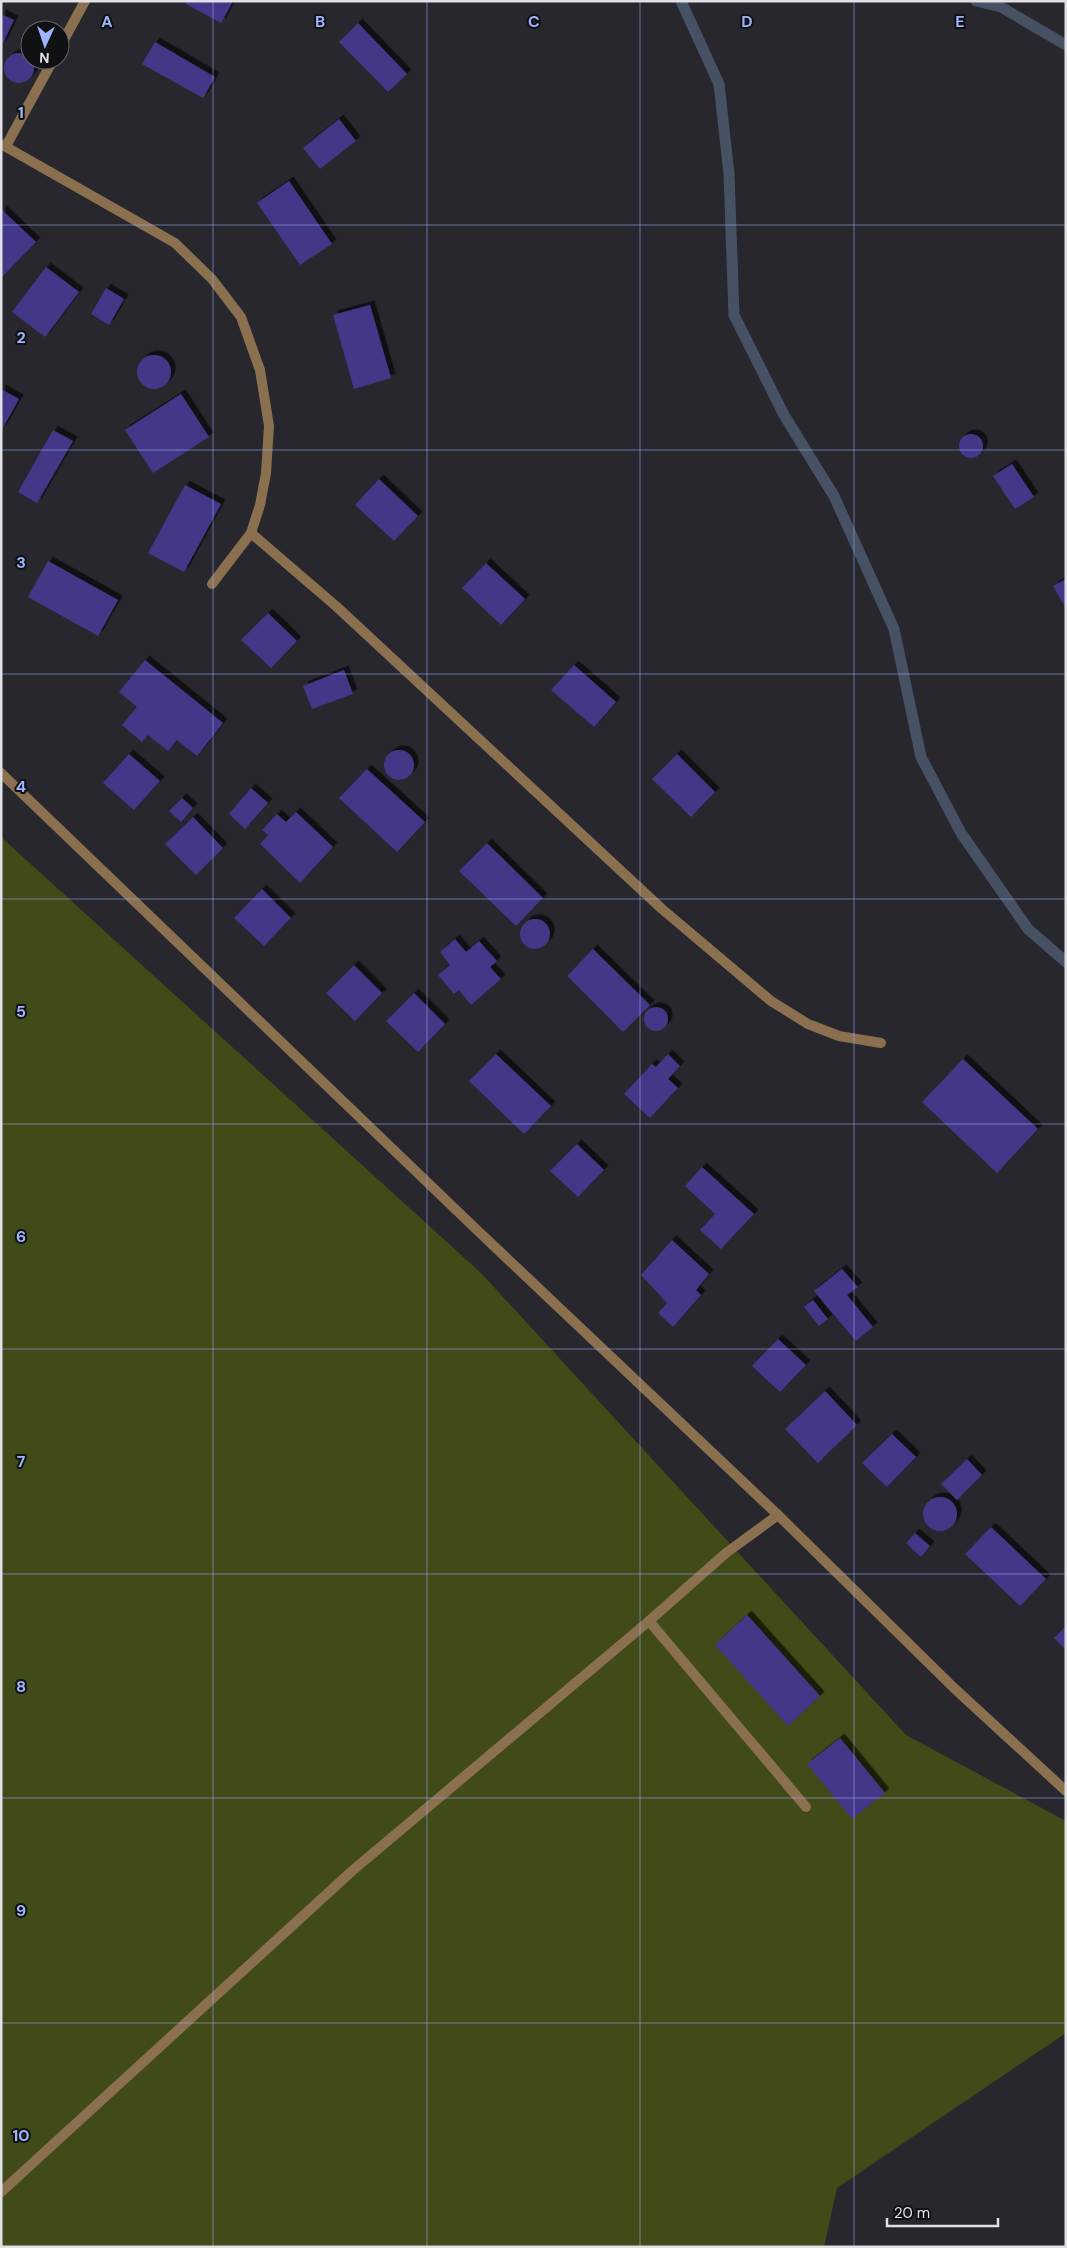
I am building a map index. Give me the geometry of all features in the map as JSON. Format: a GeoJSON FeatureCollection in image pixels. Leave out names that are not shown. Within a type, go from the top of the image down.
{"type":"FeatureCollection","features":[{"type":"Feature","properties":{"kind":"street"},"geometry":{"type":"LineString","coordinates":[[70,29],[85,1]]}},
{"type":"Feature","properties":{"kind":"street"},"geometry":{"type":"LineString","coordinates":[[47,70],[4,145],[175,244],[212,279],[241,317],[260,370],[269,426],[266,473],[260,505],[251,533],[212,584]]}},
{"type":"Feature","properties":{"kind":"street"},"geometry":{"type":"LineString","coordinates":[[251,533],[337,607],[662,908],[771,1001],[816,1027],[840,1036],[881,1043]]}},
{"type":"Feature","properties":{"kind":"street"},"geometry":{"type":"LineString","coordinates":[[1,773],[470,1224],[778,1514],[954,1688],[1066,1791]]}},
{"type":"Feature","properties":{"kind":"street"},"geometry":{"type":"LineString","coordinates":[[1,2192],[352,1871],[649,1621],[726,1553],[778,1514]]}},
{"type":"Feature","properties":{"kind":"street"},"geometry":{"type":"LineString","coordinates":[[649,1621],[806,1807]]}},
{"type":"Feature","properties":{"kind":"green space"},"geometry":{"type":"Polygon","coordinates":[[[1,837],[481,1273],[906,1735],[1066,1821],[1066,2033],[837,2188],[824,2247],[1,2247],[1,837]]]}},
{"type":"Feature","properties":{"kind":"building"},"geometry":{"type":"Polygon","coordinates":[[[187,1],[233,1],[221,23],[186,4],[187,1]]]}},
{"type":"Feature","properties":{"kind":"building"},"geometry":{"type":"Polygon","coordinates":[[[1,14],[14,20],[1,47],[1,14]]]}},
{"type":"Feature","properties":{"kind":"building"},"geometry":{"type":"Polygon","coordinates":[[[358,23],[407,74],[388,92],[339,42],[358,23]]]}},
{"type":"Feature","properties":{"kind":"building"},"geometry":{"type":"Polygon","coordinates":[[[155,42],[215,77],[203,98],[142,64],[155,42]]]}},
{"type":"Feature","properties":{"kind":"building"},"geometry":{"type":"Polygon","coordinates":[[[19,53],[20,70],[34,70],[30,79],[19,83],[8,79],[4,68],[8,57],[19,53]]]}},
{"type":"Feature","properties":{"kind":"building"},"geometry":{"type":"Polygon","coordinates":[[[339,119],[356,141],[320,169],[303,148],[339,119]]]}},
{"type":"Feature","properties":{"kind":"building"},"geometry":{"type":"Polygon","coordinates":[[[289,181],[332,244],[300,265],[257,203],[289,181]]]}},
{"type":"Feature","properties":{"kind":"building"},"geometry":{"type":"Polygon","coordinates":[[[1,209],[36,242],[1,278],[1,209]]]}},
{"type":"Feature","properties":{"kind":"building"},"geometry":{"type":"Polygon","coordinates":[[[46,267],[79,292],[45,337],[12,312],[46,267]]]}},
{"type":"Feature","properties":{"kind":"building"},"geometry":{"type":"Polygon","coordinates":[[[106,288],[124,299],[109,325],[91,314],[106,288]]]}},
{"type":"Feature","properties":{"kind":"building"},"geometry":{"type":"Polygon","coordinates":[[[370,305],[391,378],[354,389],[333,315],[370,305]]]}},
{"type":"Feature","properties":{"kind":"building"},"geometry":{"type":"Polygon","coordinates":[[[154,355],[161,356],[166,360],[170,365],[170,379],[166,384],[161,388],[154,389],[147,388],[142,384],[138,379],[137,372],[138,365],[142,360],[147,356],[154,355]]]}},
{"type":"Feature","properties":{"kind":"building"},"geometry":{"type":"Polygon","coordinates":[[[1,389],[19,399],[1,431],[1,389]]]}},
{"type":"Feature","properties":{"kind":"building"},"geometry":{"type":"Polygon","coordinates":[[[181,394],[209,437],[153,473],[125,430],[181,394]]]}},
{"type":"Feature","properties":{"kind":"building"},"geometry":{"type":"Polygon","coordinates":[[[53,430],[73,441],[37,503],[18,492],[53,430]]]}},
{"type":"Feature","properties":{"kind":"building"},"geometry":{"type":"Polygon","coordinates":[[[971,434],[980,437],[983,446],[980,455],[971,458],[962,455],[959,446],[962,437],[971,434]]]}},
{"type":"Feature","properties":{"kind":"building"},"geometry":{"type":"Polygon","coordinates":[[[1012,464],[1034,497],[1015,509],[993,476],[1012,464]]]}},
{"type":"Feature","properties":{"kind":"building"},"geometry":{"type":"Polygon","coordinates":[[[379,479],[418,516],[394,541],[355,505],[379,479]]]}},
{"type":"Feature","properties":{"kind":"building"},"geometry":{"type":"Polygon","coordinates":[[[185,485],[221,504],[184,572],[148,553],[185,485]]]}},
{"type":"Feature","properties":{"kind":"building"},"geometry":{"type":"Polygon","coordinates":[[[48,561],[118,600],[98,636],[28,597],[48,561]]]}},
{"type":"Feature","properties":{"kind":"building"},"geometry":{"type":"Polygon","coordinates":[[[486,563],[525,599],[501,625],[462,588],[486,563]]]}},
{"type":"Feature","properties":{"kind":"building"},"geometry":{"type":"Polygon","coordinates":[[[1066,579],[1066,609],[1053,586],[1066,579]]]}},
{"type":"Feature","properties":{"kind":"building"},"geometry":{"type":"Polygon","coordinates":[[[268,613],[297,641],[271,668],[241,640],[268,613]]]}},
{"type":"Feature","properties":{"kind":"building"},"geometry":{"type":"Polygon","coordinates":[[[145,660],[223,723],[197,756],[177,740],[168,751],[148,735],[142,742],[122,725],[137,707],[119,692],[145,660]]]}},
{"type":"Feature","properties":{"kind":"building"},"geometry":{"type":"Polygon","coordinates":[[[574,665],[616,702],[594,727],[551,690],[574,665]]]}},
{"type":"Feature","properties":{"kind":"building"},"geometry":{"type":"Polygon","coordinates":[[[344,670],[353,694],[312,709],[303,686],[344,670]]]}},
{"type":"Feature","properties":{"kind":"building"},"geometry":{"type":"Polygon","coordinates":[[[399,750],[410,754],[414,765],[410,776],[399,780],[388,776],[384,765],[388,754],[399,750]]]}},
{"type":"Feature","properties":{"kind":"building"},"geometry":{"type":"Polygon","coordinates":[[[129,754],[160,781],[134,810],[103,783],[129,754]]]}},
{"type":"Feature","properties":{"kind":"building"},"geometry":{"type":"Polygon","coordinates":[[[677,754],[715,792],[691,817],[652,779],[677,754]]]}},
{"type":"Feature","properties":{"kind":"building"},"geometry":{"type":"Polygon","coordinates":[[[367,769],[425,822],[397,852],[339,798],[367,769]]]}},
{"type":"Feature","properties":{"kind":"building"},"geometry":{"type":"Polygon","coordinates":[[[251,788],[268,803],[245,829],[229,814],[251,788]]]}},
{"type":"Feature","properties":{"kind":"building"},"geometry":{"type":"Polygon","coordinates":[[[182,798],[193,808],[181,822],[169,811],[182,798]]]}},
{"type":"Feature","properties":{"kind":"building"},"geometry":{"type":"Polygon","coordinates":[[[296,812],[333,847],[300,883],[260,844],[268,835],[262,830],[277,814],[286,822],[296,812]]]}},
{"type":"Feature","properties":{"kind":"building"},"geometry":{"type":"Polygon","coordinates":[[[193,817],[223,848],[196,875],[165,844],[193,817]]]}},
{"type":"Feature","properties":{"kind":"building"},"geometry":{"type":"Polygon","coordinates":[[[487,843],[543,898],[516,926],[459,871],[487,843]]]}},
{"type":"Feature","properties":{"kind":"building"},"geometry":{"type":"Polygon","coordinates":[[[262,889],[291,918],[264,946],[234,918],[262,889]]]}},
{"type":"Feature","properties":{"kind":"building"},"geometry":{"type":"Polygon","coordinates":[[[535,919],[546,923],[550,934],[546,945],[535,949],[524,945],[520,934],[524,923],[535,919]]]}},
{"type":"Feature","properties":{"kind":"building"},"geometry":{"type":"Polygon","coordinates":[[[455,939],[466,952],[479,941],[497,961],[490,967],[501,979],[471,1005],[459,990],[454,994],[438,975],[450,965],[440,952],[455,939]]]}},
{"type":"Feature","properties":{"kind":"building"},"geometry":{"type":"Polygon","coordinates":[[[593,949],[650,1005],[623,1032],[567,976],[593,949]]]}},
{"type":"Feature","properties":{"kind":"building"},"geometry":{"type":"Polygon","coordinates":[[[354,965],[382,993],[355,1021],[326,993],[354,965]]]}},
{"type":"Feature","properties":{"kind":"building"},"geometry":{"type":"Polygon","coordinates":[[[414,993],[445,1024],[418,1052],[386,1021],[414,993]]]}},
{"type":"Feature","properties":{"kind":"building"},"geometry":{"type":"Polygon","coordinates":[[[656,1007],[661,1008],[667,1014],[667,1024],[661,1030],[656,1031],[651,1030],[645,1024],[644,1019],[645,1014],[651,1008],[656,1007]]]}},
{"type":"Feature","properties":{"kind":"building"},"geometry":{"type":"Polygon","coordinates":[[[496,1054],[551,1106],[524,1134],[469,1081],[496,1054]]]}},
{"type":"Feature","properties":{"kind":"building"},"geometry":{"type":"Polygon","coordinates":[[[668,1054],[680,1066],[668,1079],[678,1088],[650,1118],[624,1094],[652,1064],[656,1067],[668,1054]]]}},
{"type":"Feature","properties":{"kind":"building"},"geometry":{"type":"Polygon","coordinates":[[[963,1059],[1038,1129],[997,1173],[922,1102],[963,1059]]]}},
{"type":"Feature","properties":{"kind":"building"},"geometry":{"type":"Polygon","coordinates":[[[577,1144],[604,1170],[578,1197],[550,1171],[577,1144]]]}},
{"type":"Feature","properties":{"kind":"building"},"geometry":{"type":"Polygon","coordinates":[[[702,1167],[754,1214],[721,1249],[700,1230],[715,1214],[685,1186],[702,1167]]]}},
{"type":"Feature","properties":{"kind":"building"},"geometry":{"type":"Polygon","coordinates":[[[672,1240],[709,1274],[696,1290],[701,1295],[673,1327],[658,1313],[667,1303],[641,1275],[672,1240]]]}},
{"type":"Feature","properties":{"kind":"building"},"geometry":{"type":"Polygon","coordinates":[[[842,1269],[858,1287],[847,1295],[873,1327],[856,1341],[814,1291],[842,1269]]]}},
{"type":"Feature","properties":{"kind":"building"},"geometry":{"type":"Polygon","coordinates":[[[813,1300],[828,1319],[819,1326],[804,1307],[813,1300]]]}},
{"type":"Feature","properties":{"kind":"building"},"geometry":{"type":"Polygon","coordinates":[[[778,1339],[806,1365],[780,1392],[752,1366],[778,1339]]]}},
{"type":"Feature","properties":{"kind":"building"},"geometry":{"type":"Polygon","coordinates":[[[825,1391],[857,1425],[818,1463],[785,1429],[825,1391]]]}},
{"type":"Feature","properties":{"kind":"building"},"geometry":{"type":"Polygon","coordinates":[[[892,1434],[916,1457],[887,1487],[862,1463],[892,1434]]]}},
{"type":"Feature","properties":{"kind":"building"},"geometry":{"type":"Polygon","coordinates":[[[967,1459],[982,1475],[957,1500],[941,1484],[967,1459]]]}},
{"type":"Feature","properties":{"kind":"building"},"geometry":{"type":"Polygon","coordinates":[[[940,1497],[947,1498],[952,1502],[956,1507],[956,1521],[952,1526],[947,1530],[940,1531],[933,1530],[928,1526],[924,1521],[923,1514],[924,1507],[928,1502],[933,1498],[940,1497]]]}},
{"type":"Feature","properties":{"kind":"building"},"geometry":{"type":"Polygon","coordinates":[[[991,1527],[1046,1579],[1020,1606],[965,1554],[991,1527]]]}},
{"type":"Feature","properties":{"kind":"building"},"geometry":{"type":"Polygon","coordinates":[[[915,1533],[930,1546],[921,1557],[906,1543],[915,1533]]]}},
{"type":"Feature","properties":{"kind":"building"},"geometry":{"type":"Polygon","coordinates":[[[747,1615],[820,1696],[788,1726],[715,1645],[747,1615]]]}},
{"type":"Feature","properties":{"kind":"building"},"geometry":{"type":"Polygon","coordinates":[[[1066,1626],[1066,1650],[1054,1638],[1066,1626]]]}},
{"type":"Feature","properties":{"kind":"building"},"geometry":{"type":"Polygon","coordinates":[[[840,1738],[885,1793],[852,1819],[807,1764],[840,1738]]]}},
{"type":"Feature","properties":{"kind":"waterway"},"geometry":{"type":"LineString","coordinates":[[681,1],[719,84],[729,174],[734,315],[784,415],[834,496],[894,629],[921,757],[961,833],[1028,929],[1066,962]]}},
{"type":"Feature","properties":{"kind":"waterway"},"geometry":{"type":"LineString","coordinates":[[976,1],[1001,7],[1066,45]]}}]}
